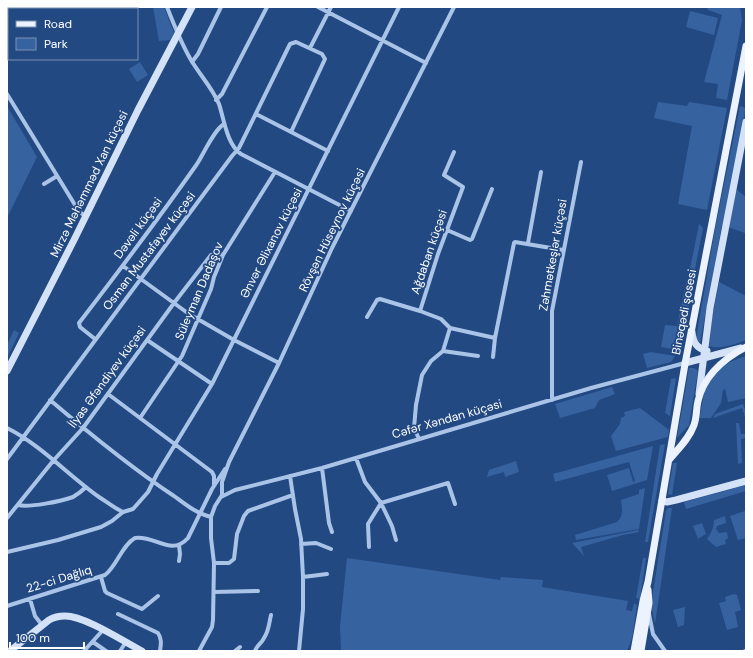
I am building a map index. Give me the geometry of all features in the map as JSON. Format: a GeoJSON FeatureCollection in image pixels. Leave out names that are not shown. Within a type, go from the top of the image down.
{"type":"FeatureCollection","features":[{"type":"Feature","properties":{"kind":"main road","name":"Binəqədi şosesi"},"geometry":{"type":"LineString","coordinates":[[642,651],[639,641],[643,601],[648,582],[691,330],[746,46]]}},
{"type":"Feature","properties":{"kind":"main road"},"geometry":{"type":"LineString","coordinates":[[669,460],[691,432],[695,420],[698,400],[706,380],[725,359],[746,347]]}},
{"type":"Feature","properties":{"kind":"main road","name":"Binəqədi şosesi"},"geometry":{"type":"LineString","coordinates":[[633,651],[639,641],[648,603],[648,582]]}},
{"type":"Feature","properties":{"kind":"street"},"geometry":{"type":"LineString","coordinates":[[167,7],[178,35],[192,62],[216,100],[224,124],[236,151],[351,211]]}},
{"type":"Feature","properties":{"kind":"street","name":"Mirzə Məhəmməd Xan küçəsi"},"geometry":{"type":"LineString","coordinates":[[7,371],[86,217],[138,110],[192,7]]}},
{"type":"Feature","properties":{"kind":"street"},"geometry":{"type":"LineString","coordinates":[[192,62],[198,54],[221,7]]}},
{"type":"Feature","properties":{"kind":"street"},"geometry":{"type":"LineString","coordinates":[[216,100],[222,94],[267,7]]}},
{"type":"Feature","properties":{"kind":"street"},"geometry":{"type":"LineString","coordinates":[[318,7],[383,39],[426,63]]}},
{"type":"Feature","properties":{"kind":"street"},"geometry":{"type":"LineString","coordinates":[[291,132],[325,59],[322,54],[310,48],[331,7]]}},
{"type":"Feature","properties":{"kind":"street","name":"Ənvər Əlixanov küçəsi"},"geometry":{"type":"LineString","coordinates":[[7,552],[58,540],[101,526],[112,521],[123,512],[129,511],[136,507],[148,492],[212,384],[399,7]]}},
{"type":"Feature","properties":{"kind":"street","name":"Rövşən Hüseynov küçəsi"},"geometry":{"type":"LineString","coordinates":[[229,462],[279,363],[332,248],[454,7]]}},
{"type":"Feature","properties":{"kind":"street","name":"Osman Mustafayev küçəsi"},"geometry":{"type":"LineString","coordinates":[[7,459],[95,339],[242,144],[290,44],[296,42],[310,48]]}},
{"type":"Feature","properties":{"kind":"street"},"geometry":{"type":"LineString","coordinates":[[7,94],[80,212],[86,217]]}},
{"type":"Feature","properties":{"kind":"street"},"geometry":{"type":"LineString","coordinates":[[256,114],[328,151]]}},
{"type":"Feature","properties":{"kind":"street"},"geometry":{"type":"LineString","coordinates":[[698,400],[710,308],[746,122]]}},
{"type":"Feature","properties":{"kind":"street","name":"Dəvəli küçəsi"},"geometry":{"type":"LineString","coordinates":[[95,339],[80,327],[79,323],[123,266],[197,164],[218,129],[224,124]]}},
{"type":"Feature","properties":{"kind":"street","name":"Ağdaban küçəsi"},"geometry":{"type":"LineString","coordinates":[[450,328],[441,320],[420,311],[438,254],[463,187],[444,174],[454,152]]}},
{"type":"Feature","properties":{"kind":"street","name":"Zəhmətkeşlər küçəsi"},"geometry":{"type":"LineString","coordinates":[[552,400],[552,311],[581,162]]}},
{"type":"Feature","properties":{"kind":"street","name":"Süleyman Dadaşov"},"geometry":{"type":"LineString","coordinates":[[140,418],[178,361],[211,290],[214,276],[223,255],[275,172]]}},
{"type":"Feature","properties":{"kind":"street"},"geometry":{"type":"LineString","coordinates":[[528,243],[541,172]]}},
{"type":"Feature","properties":{"kind":"street"},"geometry":{"type":"LineString","coordinates":[[44,184],[57,176]]}},
{"type":"Feature","properties":{"kind":"street"},"geometry":{"type":"LineString","coordinates":[[447,230],[470,240],[472,239],[492,189]]}},
{"type":"Feature","properties":{"kind":"street"},"geometry":{"type":"LineString","coordinates":[[493,356],[495,338],[514,243],[528,243],[563,250]]}},
{"type":"Feature","properties":{"kind":"street","name":"İlyas Əfəndiyev küçəsi"},"geometry":{"type":"LineString","coordinates":[[7,518],[53,461],[83,428],[211,255],[223,255]]}},
{"type":"Feature","properties":{"kind":"street"},"geometry":{"type":"LineString","coordinates":[[123,266],[198,319],[234,340],[279,363]]}},
{"type":"Feature","properties":{"kind":"street"},"geometry":{"type":"LineString","coordinates":[[367,317],[377,300],[380,299],[420,311]]}},
{"type":"Feature","properties":{"kind":"street"},"geometry":{"type":"LineString","coordinates":[[420,439],[414,428],[416,405],[422,374],[431,361],[443,351],[450,328],[495,338]]}},
{"type":"Feature","properties":{"kind":"street"},"geometry":{"type":"LineString","coordinates":[[691,330],[696,345],[704,354]]}},
{"type":"Feature","properties":{"kind":"street"},"geometry":{"type":"LineString","coordinates":[[147,340],[212,384]]}},
{"type":"Feature","properties":{"kind":"street"},"geometry":{"type":"LineString","coordinates":[[685,363],[693,361],[704,354],[721,354],[746,347]]}},
{"type":"Feature","properties":{"kind":"street"},"geometry":{"type":"LineString","coordinates":[[443,351],[478,356]]}},
{"type":"Feature","properties":{"kind":"street"},"geometry":{"type":"LineString","coordinates":[[693,361],[699,363],[702,370]]}},
{"type":"Feature","properties":{"kind":"street","name":"Cəfər Xəndan küçəsi"},"geometry":{"type":"LineString","coordinates":[[221,497],[231,492],[322,468],[552,400],[685,363]]}},
{"type":"Feature","properties":{"kind":"street"},"geometry":{"type":"LineString","coordinates":[[108,394],[214,474],[215,481],[201,513],[188,538],[179,545],[179,561]]}},
{"type":"Feature","properties":{"kind":"street"},"geometry":{"type":"LineString","coordinates":[[50,400],[83,428],[153,482],[211,519]]}},
{"type":"Feature","properties":{"kind":"street"},"geometry":{"type":"LineString","coordinates":[[7,428],[23,437],[86,487],[123,512]]}},
{"type":"Feature","properties":{"kind":"street"},"geometry":{"type":"LineString","coordinates":[[356,458],[365,482],[381,503],[392,526],[396,540]]}},
{"type":"Feature","properties":{"kind":"street"},"geometry":{"type":"LineString","coordinates":[[199,651],[212,627],[214,612],[214,563],[211,519],[214,506],[221,497],[224,478],[229,462]]}},
{"type":"Feature","properties":{"kind":"street"},"geometry":{"type":"LineString","coordinates":[[212,489],[229,462]]}},
{"type":"Feature","properties":{"kind":"street"},"geometry":{"type":"LineString","coordinates":[[322,468],[329,522],[332,532]]}},
{"type":"Feature","properties":{"kind":"street"},"geometry":{"type":"LineString","coordinates":[[290,476],[301,544],[303,577],[303,609],[299,651]]}},
{"type":"Feature","properties":{"kind":"street"},"geometry":{"type":"LineString","coordinates":[[662,501],[667,502],[676,500],[746,481]]}},
{"type":"Feature","properties":{"kind":"street"},"geometry":{"type":"LineString","coordinates":[[369,547],[368,524],[381,503],[448,483],[455,504]]}},
{"type":"Feature","properties":{"kind":"street"},"geometry":{"type":"LineString","coordinates":[[212,489],[217,486],[231,492]]}},
{"type":"Feature","properties":{"kind":"street"},"geometry":{"type":"LineString","coordinates":[[18,506],[28,506],[72,497],[80,493],[86,487]]}},
{"type":"Feature","properties":{"kind":"street"},"geometry":{"type":"LineString","coordinates":[[214,563],[230,563],[234,560],[236,536],[244,516],[248,511],[293,495]]}},
{"type":"Feature","properties":{"kind":"street","name":"22-ci Dağlıq"},"geometry":{"type":"LineString","coordinates":[[7,606],[101,577],[109,572],[128,544],[135,538],[145,539],[169,546],[179,545]]}},
{"type":"Feature","properties":{"kind":"street"},"geometry":{"type":"LineString","coordinates":[[301,544],[316,543],[331,549]]}},
{"type":"Feature","properties":{"kind":"street"},"geometry":{"type":"LineString","coordinates":[[303,577],[327,574]]}},
{"type":"Feature","properties":{"kind":"street"},"geometry":{"type":"LineString","coordinates":[[101,577],[107,593],[142,609],[158,596]]}},
{"type":"Feature","properties":{"kind":"street"},"geometry":{"type":"LineString","coordinates":[[214,592],[258,591]]}},
{"type":"Feature","properties":{"kind":"street"},"geometry":{"type":"LineString","coordinates":[[30,599],[35,616],[42,625]]}},
{"type":"Feature","properties":{"kind":"street"},"geometry":{"type":"LineString","coordinates":[[648,603],[653,634],[665,651]]}},
{"type":"Feature","properties":{"kind":"street"},"geometry":{"type":"LineString","coordinates":[[118,614],[158,633],[161,637],[160,651]]}},
{"type":"Feature","properties":{"kind":"street"},"geometry":{"type":"LineString","coordinates":[[255,651],[258,645],[264,640],[269,629],[271,615]]}},
{"type":"Feature","properties":{"kind":"street"},"geometry":{"type":"LineString","coordinates":[[10,651],[54,617],[64,616],[81,620],[142,651]]}},
{"type":"Feature","properties":{"kind":"street"},"geometry":{"type":"LineString","coordinates":[[84,651],[103,630]]}},
{"type":"Feature","properties":{"kind":"street"},"geometry":{"type":"LineString","coordinates":[[93,642],[106,651]]}},
{"type":"Feature","properties":{"kind":"street"},"geometry":{"type":"LineString","coordinates":[[120,651],[126,642]]}},
{"type":"Feature","properties":{"kind":"street"},"geometry":{"type":"LineString","coordinates":[[235,651],[240,647]]}},
{"type":"Feature","properties":{"kind":"green space"},"geometry":{"type":"Polygon","coordinates":[[[153,7],[164,7],[174,33],[170,40],[159,41],[153,7]]]}},
{"type":"Feature","properties":{"kind":"green space"},"geometry":{"type":"Polygon","coordinates":[[[707,7],[740,7],[742,20],[727,100],[716,98],[718,84],[704,82],[722,15],[708,10],[707,7]]]}},
{"type":"Feature","properties":{"kind":"green space"},"geometry":{"type":"Polygon","coordinates":[[[690,11],[718,18],[714,35],[686,27],[690,11]]]}},
{"type":"Feature","properties":{"kind":"green space"},"geometry":{"type":"Polygon","coordinates":[[[140,62],[148,75],[137,82],[129,69],[140,62]]]}},
{"type":"Feature","properties":{"kind":"green space"},"geometry":{"type":"Polygon","coordinates":[[[658,102],[687,106],[689,102],[727,108],[707,210],[678,204],[692,126],[654,118],[658,102]]]}},
{"type":"Feature","properties":{"kind":"green space"},"geometry":{"type":"Polygon","coordinates":[[[7,106],[37,157],[7,218],[7,106]]]}},
{"type":"Feature","properties":{"kind":"green space"},"geometry":{"type":"Polygon","coordinates":[[[740,106],[746,108],[731,185],[746,197],[746,231],[745,233],[722,225],[700,343],[696,338],[716,224],[740,106]]]}},
{"type":"Feature","properties":{"kind":"green space"},"geometry":{"type":"Polygon","coordinates":[[[699,224],[703,228],[694,274],[690,269],[699,224]]]}},
{"type":"Feature","properties":{"kind":"green space"},"geometry":{"type":"Polygon","coordinates":[[[719,282],[746,296],[746,340],[728,346],[713,347],[709,346],[712,319],[719,282]]]}},
{"type":"Feature","properties":{"kind":"green space"},"geometry":{"type":"Polygon","coordinates":[[[686,283],[693,285],[679,350],[661,347],[665,325],[677,326],[686,283]]]}},
{"type":"Feature","properties":{"kind":"green space"},"geometry":{"type":"Polygon","coordinates":[[[14,330],[19,333],[7,358],[7,345],[14,330]]]}},
{"type":"Feature","properties":{"kind":"green space"},"geometry":{"type":"Polygon","coordinates":[[[651,352],[675,356],[671,362],[647,368],[643,354],[651,352]]]}},
{"type":"Feature","properties":{"kind":"green space"},"geometry":{"type":"Polygon","coordinates":[[[746,356],[746,398],[728,402],[725,389],[723,390],[721,403],[711,418],[700,418],[704,395],[711,378],[725,365],[746,356]]]}},
{"type":"Feature","properties":{"kind":"green space"},"geometry":{"type":"Polygon","coordinates":[[[689,368],[694,368],[698,371],[689,425],[677,438],[689,368]]]}},
{"type":"Feature","properties":{"kind":"green space"},"geometry":{"type":"Polygon","coordinates":[[[676,378],[670,416],[665,413],[671,379],[676,378]]]}},
{"type":"Feature","properties":{"kind":"green space"},"geometry":{"type":"Polygon","coordinates":[[[612,387],[615,394],[599,400],[595,408],[560,418],[555,404],[612,387]]]}},
{"type":"Feature","properties":{"kind":"green space"},"geometry":{"type":"Polygon","coordinates":[[[743,404],[746,412],[746,420],[742,408],[713,418],[715,414],[743,404]]]}},
{"type":"Feature","properties":{"kind":"green space"},"geometry":{"type":"Polygon","coordinates":[[[640,408],[669,430],[668,437],[616,451],[611,436],[620,424],[621,418],[625,416],[624,412],[640,408]]]}},
{"type":"Feature","properties":{"kind":"green space"},"geometry":{"type":"Polygon","coordinates":[[[736,423],[739,423],[741,434],[746,434],[746,438],[741,439],[742,463],[738,464],[736,423]]]}},
{"type":"Feature","properties":{"kind":"green space"},"geometry":{"type":"Polygon","coordinates":[[[665,444],[648,542],[645,542],[660,445],[665,444]]]}},
{"type":"Feature","properties":{"kind":"green space"},"geometry":{"type":"Polygon","coordinates":[[[653,446],[647,480],[612,491],[607,475],[629,468],[633,482],[635,481],[629,462],[555,482],[553,474],[653,446]]]}},
{"type":"Feature","properties":{"kind":"green space"},"geometry":{"type":"Polygon","coordinates":[[[516,461],[519,472],[505,477],[504,472],[487,477],[489,470],[516,461]]]}},
{"type":"Feature","properties":{"kind":"green space"},"geometry":{"type":"Polygon","coordinates":[[[673,463],[677,463],[672,495],[668,494],[673,463]]]}},
{"type":"Feature","properties":{"kind":"green space"},"geometry":{"type":"Polygon","coordinates":[[[746,485],[746,491],[686,509],[684,502],[746,485]]]}},
{"type":"Feature","properties":{"kind":"green space"},"geometry":{"type":"Polygon","coordinates":[[[645,488],[639,529],[576,540],[575,535],[617,522],[622,514],[621,500],[639,494],[639,490],[645,488]]]}},
{"type":"Feature","properties":{"kind":"green space"},"geometry":{"type":"Polygon","coordinates":[[[668,508],[672,508],[655,624],[651,604],[666,511],[668,508]]]}},
{"type":"Feature","properties":{"kind":"green space"},"geometry":{"type":"Polygon","coordinates":[[[745,511],[746,538],[738,540],[730,516],[745,511]]]}},
{"type":"Feature","properties":{"kind":"green space"},"geometry":{"type":"Polygon","coordinates":[[[725,516],[726,523],[717,526],[716,529],[719,533],[727,532],[728,538],[725,540],[726,544],[716,547],[707,539],[712,530],[714,520],[725,516]]]}},
{"type":"Feature","properties":{"kind":"green space"},"geometry":{"type":"Polygon","coordinates":[[[702,523],[706,534],[698,539],[693,526],[702,523]]]}},
{"type":"Feature","properties":{"kind":"green space"},"geometry":{"type":"Polygon","coordinates":[[[638,530],[639,532],[581,547],[584,556],[572,543],[638,530]]]}},
{"type":"Feature","properties":{"kind":"green space"},"geometry":{"type":"Polygon","coordinates":[[[347,558],[500,580],[501,577],[543,580],[542,587],[628,601],[626,610],[632,611],[634,603],[637,606],[632,638],[627,651],[341,651],[340,626],[347,558]]]}},
{"type":"Feature","properties":{"kind":"green space"},"geometry":{"type":"Polygon","coordinates":[[[643,558],[646,558],[640,599],[636,598],[643,558]]]}},
{"type":"Feature","properties":{"kind":"green space"},"geometry":{"type":"Polygon","coordinates":[[[734,594],[737,595],[741,610],[735,612],[738,627],[727,630],[719,603],[726,601],[725,597],[734,594]]]}},
{"type":"Feature","properties":{"kind":"green space"},"geometry":{"type":"Polygon","coordinates":[[[685,607],[684,625],[678,627],[673,610],[685,607]]]}}]}
